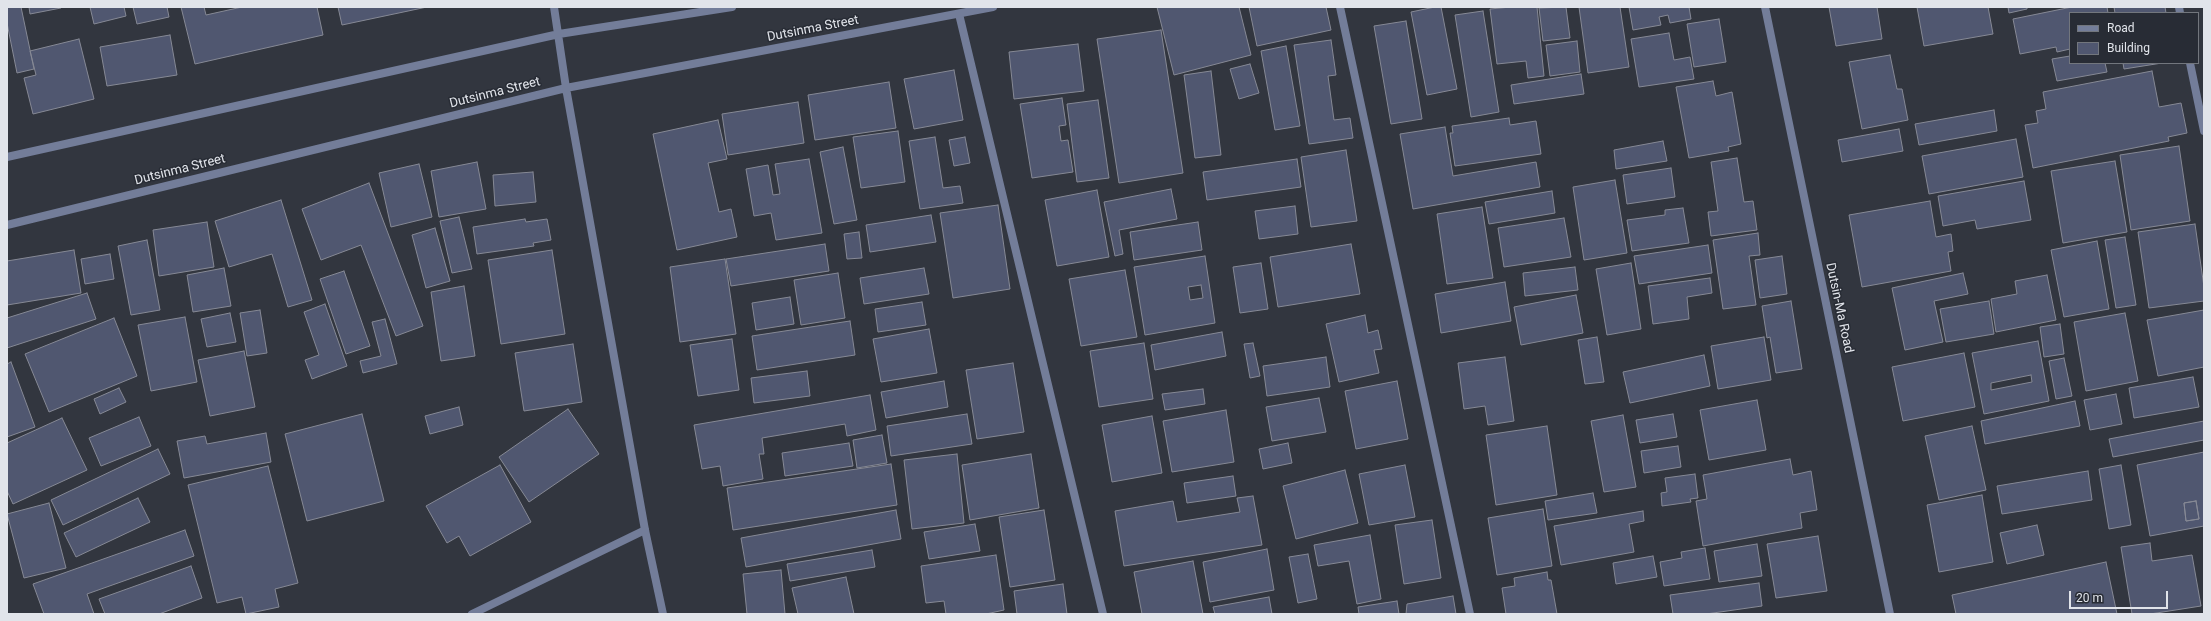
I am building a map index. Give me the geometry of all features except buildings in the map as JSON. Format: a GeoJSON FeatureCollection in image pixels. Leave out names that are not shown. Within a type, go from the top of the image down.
{"type":"FeatureCollection","features":[{"type":"Feature","properties":{"kind":"street"},"geometry":{"type":"LineString","coordinates":[[554,7],[566,88],[645,530],[662,614]]}},
{"type":"Feature","properties":{"kind":"street"},"geometry":{"type":"LineString","coordinates":[[7,157],[559,34],[732,7]]}},
{"type":"Feature","properties":{"kind":"street","name":"Dutsinma Street"},"geometry":{"type":"LineString","coordinates":[[7,225],[566,88],[993,7]]}},
{"type":"Feature","properties":{"kind":"street"},"geometry":{"type":"LineString","coordinates":[[1340,7],[1470,614]]}},
{"type":"Feature","properties":{"kind":"street","name":"Dutsin-Ma Road"},"geometry":{"type":"LineString","coordinates":[[1765,7],[1890,614]]}},
{"type":"Feature","properties":{"kind":"street"},"geometry":{"type":"LineString","coordinates":[[959,14],[1103,614]]}},
{"type":"Feature","properties":{"kind":"street"},"geometry":{"type":"LineString","coordinates":[[2190,64],[2204,131]]}},
{"type":"Feature","properties":{"kind":"street"},"geometry":{"type":"LineString","coordinates":[[472,614],[645,530]]}}]}
